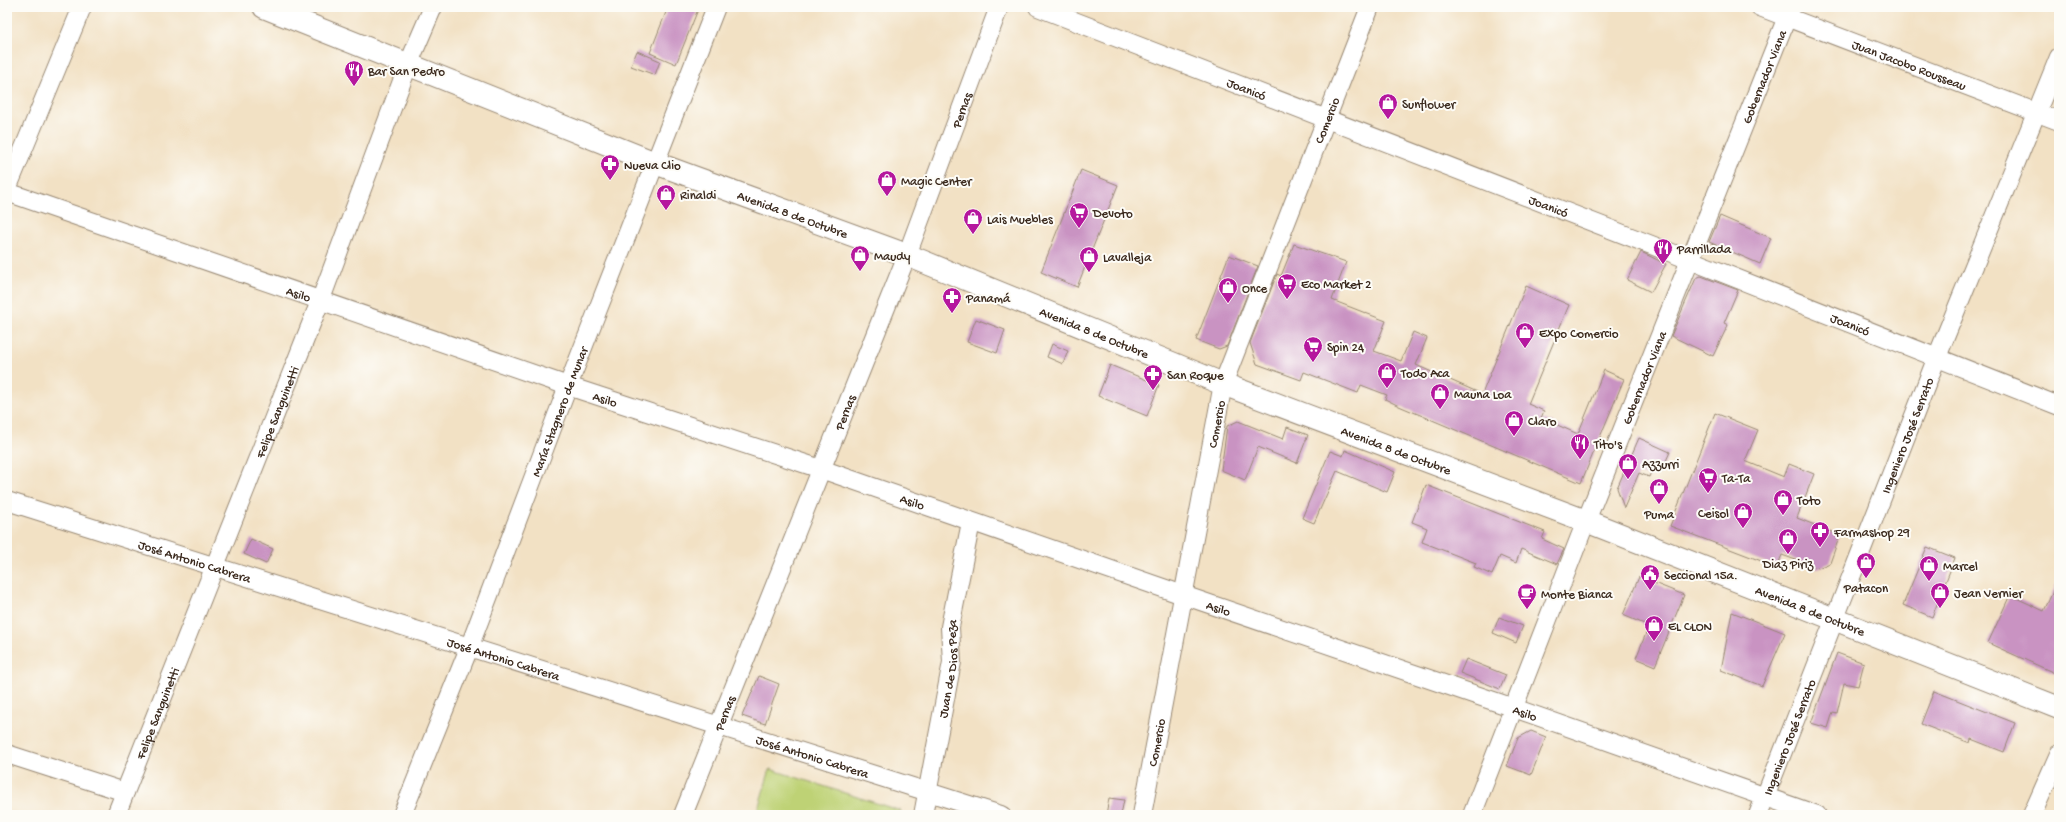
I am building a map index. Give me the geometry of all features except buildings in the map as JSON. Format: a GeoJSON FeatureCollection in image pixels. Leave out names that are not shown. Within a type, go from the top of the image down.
{"type":"FeatureCollection","features":[{"type":"Feature","properties":{"kind":"main road","name":"Avenida 8 de Octubre"},"geometry":{"type":"LineString","coordinates":[[264,7],[655,163],[907,255],[1222,384],[1586,521],[2059,708]]}},
{"type":"Feature","properties":{"kind":"street"},"geometry":{"type":"LineString","coordinates":[[7,190],[82,7]]}},
{"type":"Feature","properties":{"kind":"street","name":"Felipe Sanguinetti"},"geometry":{"type":"LineString","coordinates":[[116,815],[321,299],[408,65],[433,7]]}},
{"type":"Feature","properties":{"kind":"street","name":"María Stagnero de Munar"},"geometry":{"type":"LineString","coordinates":[[402,815],[469,648],[568,386],[716,7]]}},
{"type":"Feature","properties":{"kind":"street","name":"Pernas"},"geometry":{"type":"LineString","coordinates":[[684,815],[907,255],[999,7]]}},
{"type":"Feature","properties":{"kind":"street","name":"Joanicó"},"geometry":{"type":"LineString","coordinates":[[1038,7],[1690,260],[2059,406]]}},
{"type":"Feature","properties":{"kind":"street","name":"Comercio"},"geometry":{"type":"LineString","coordinates":[[1142,815],[1222,384],[1370,7]]}},
{"type":"Feature","properties":{"kind":"street","name":"Juan Jacobo Rousseau"},"geometry":{"type":"LineString","coordinates":[[1760,7],[1789,12],[2059,121]]}},
{"type":"Feature","properties":{"kind":"street","name":"Gobernador Viana"},"geometry":{"type":"LineString","coordinates":[[1472,815],[1586,521],[1789,12]]}},
{"type":"Feature","properties":{"kind":"street","name":"Ingeniero José Serrato"},"geometry":{"type":"LineString","coordinates":[[1758,815],[1937,357],[2059,57]]}},
{"type":"Feature","properties":{"kind":"street","name":"Asilo"},"geometry":{"type":"LineString","coordinates":[[7,190],[568,386],[821,469],[1514,708],[1817,815]]}},
{"type":"Feature","properties":{"kind":"street","name":"José Antonio Cabrera"},"geometry":{"type":"LineString","coordinates":[[7,501],[1001,815]]}},
{"type":"Feature","properties":{"kind":"street","name":"Juan de Dios Peza"},"geometry":{"type":"LineString","coordinates":[[923,815],[952,662],[950,627],[971,522]]}},
{"type":"Feature","properties":{"kind":"street"},"geometry":{"type":"LineString","coordinates":[[7,754],[125,792]]}},
{"type":"Feature","properties":{"kind":"street"},"geometry":{"type":"LineString","coordinates":[[2032,815],[2059,754]]}},
{"type":"Feature","properties":{"kind":"green space"},"geometry":{"type":"Polygon","coordinates":[[[770,769],[901,811],[900,815],[756,815],[770,769]]]}},
{"type":"Feature","properties":{"kind":"place","name":"Bar San Pedro"},"geometry":{"type":"Point","coordinates":[354,87]}},
{"type":"Feature","properties":{"kind":"place","name":"Sunflower"},"geometry":{"type":"Point","coordinates":[1388,120]}},
{"type":"Feature","properties":{"kind":"place","name":"Nueva Clio"},"geometry":{"type":"Point","coordinates":[610,181]}},
{"type":"Feature","properties":{"kind":"place","name":"Magic Center"},"geometry":{"type":"Point","coordinates":[887,197]}},
{"type":"Feature","properties":{"kind":"place","name":"Rinaldi"},"geometry":{"type":"Point","coordinates":[666,211]}},
{"type":"Feature","properties":{"kind":"place","name":"Devoto"},"geometry":{"type":"Point","coordinates":[1079,229]}},
{"type":"Feature","properties":{"kind":"place","name":"Lais Muebles"},"geometry":{"type":"Point","coordinates":[973,235]}},
{"type":"Feature","properties":{"kind":"place","name":"Parrillada"},"geometry":{"type":"Point","coordinates":[1663,265]}},
{"type":"Feature","properties":{"kind":"place","name":"Maudy"},"geometry":{"type":"Point","coordinates":[860,272]}},
{"type":"Feature","properties":{"kind":"place","name":"Lavalleja"},"geometry":{"type":"Point","coordinates":[1089,273]}},
{"type":"Feature","properties":{"kind":"place","name":"Eco Market 2"},"geometry":{"type":"Point","coordinates":[1287,300]}},
{"type":"Feature","properties":{"kind":"place","name":"Once"},"geometry":{"type":"Point","coordinates":[1228,304]}},
{"type":"Feature","properties":{"kind":"place","name":"Panamá"},"geometry":{"type":"Point","coordinates":[952,314]}},
{"type":"Feature","properties":{"kind":"place","name":"Expo Comercio"},"geometry":{"type":"Point","coordinates":[1525,349]}},
{"type":"Feature","properties":{"kind":"place","name":"Spin 24"},"geometry":{"type":"Point","coordinates":[1313,363]}},
{"type":"Feature","properties":{"kind":"place","name":"Todo Aca"},"geometry":{"type":"Point","coordinates":[1387,389]}},
{"type":"Feature","properties":{"kind":"place","name":"San Roque"},"geometry":{"type":"Point","coordinates":[1153,391]}},
{"type":"Feature","properties":{"kind":"place","name":"Mauna Loa"},"geometry":{"type":"Point","coordinates":[1440,410]}},
{"type":"Feature","properties":{"kind":"place","name":"Claro"},"geometry":{"type":"Point","coordinates":[1514,437]}},
{"type":"Feature","properties":{"kind":"place","name":"Tito's"},"geometry":{"type":"Point","coordinates":[1580,460]}},
{"type":"Feature","properties":{"kind":"place","name":"Azzurri"},"geometry":{"type":"Point","coordinates":[1628,480]}},
{"type":"Feature","properties":{"kind":"place","name":"Ta-Ta"},"geometry":{"type":"Point","coordinates":[1708,494]}},
{"type":"Feature","properties":{"kind":"place","name":"Puma"},"geometry":{"type":"Point","coordinates":[1659,505]}},
{"type":"Feature","properties":{"kind":"place","name":"Toto"},"geometry":{"type":"Point","coordinates":[1783,516]}},
{"type":"Feature","properties":{"kind":"place","name":"Ceisol"},"geometry":{"type":"Point","coordinates":[1743,529]}},
{"type":"Feature","properties":{"kind":"place","name":"Farmashop 29"},"geometry":{"type":"Point","coordinates":[1820,548]}},
{"type":"Feature","properties":{"kind":"place","name":"Diaz Piriz"},"geometry":{"type":"Point","coordinates":[1788,555]}},
{"type":"Feature","properties":{"kind":"place","name":"Patacon"},"geometry":{"type":"Point","coordinates":[1866,579]}},
{"type":"Feature","properties":{"kind":"place","name":"Marcel"},"geometry":{"type":"Point","coordinates":[1929,582]}},
{"type":"Feature","properties":{"kind":"place","name":"Seccional 15a."},"geometry":{"type":"Point","coordinates":[1650,591]}},
{"type":"Feature","properties":{"kind":"place","name":"Jean Vernier"},"geometry":{"type":"Point","coordinates":[1940,609]}},
{"type":"Feature","properties":{"kind":"place","name":"Monte Bianca"},"geometry":{"type":"Point","coordinates":[1527,610]}},
{"type":"Feature","properties":{"kind":"place","name":"EL CLON"},"geometry":{"type":"Point","coordinates":[1654,642]}}]}
